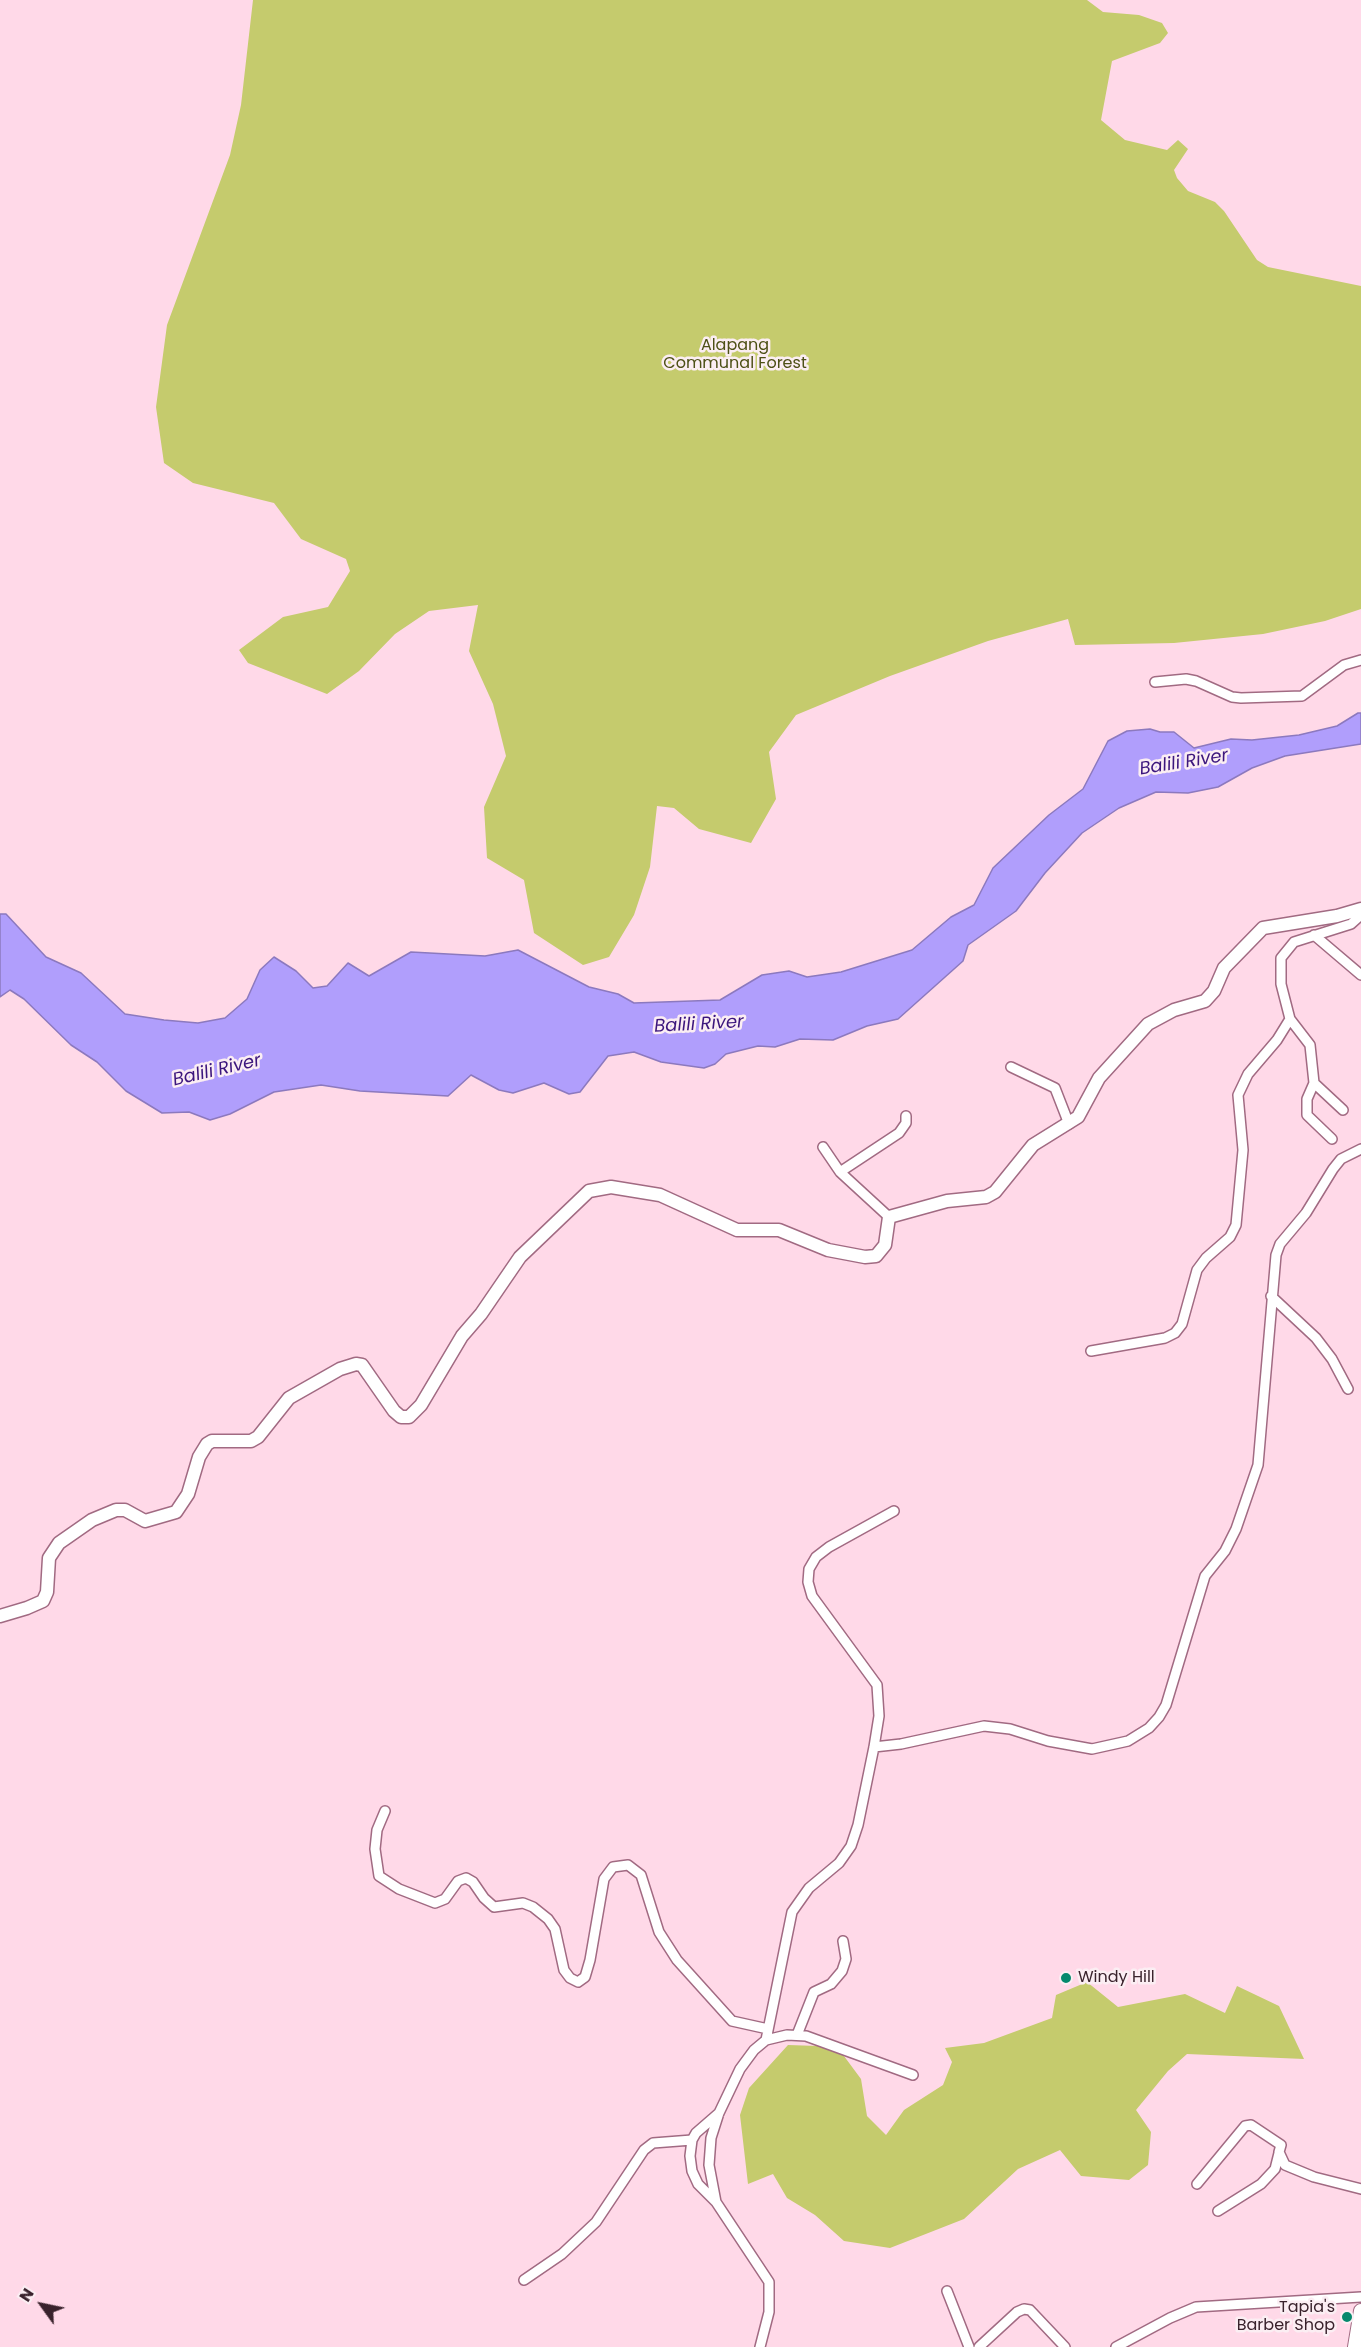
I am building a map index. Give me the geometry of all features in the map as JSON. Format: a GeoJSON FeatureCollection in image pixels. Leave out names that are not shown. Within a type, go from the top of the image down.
{"type":"FeatureCollection","features":[{"type":"Feature","properties":{"kind":"main road"},"geometry":{"type":"LineString","coordinates":[[1358,2343],[1361,2311]]}},
{"type":"Feature","properties":{"kind":"street"},"geometry":{"type":"LineString","coordinates":[[1155,682],[1186,679],[1232,697],[1241,698],[1302,696],[1344,664],[1361,660]]}},
{"type":"Feature","properties":{"kind":"street"},"geometry":{"type":"LineString","coordinates":[[889,1217],[947,1201],[986,1197],[1004,1184],[1033,1145],[1069,1124],[1085,1107],[1100,1078],[1142,1030],[1156,1018],[1205,1001],[1214,990],[1224,968],[1263,928],[1337,916],[1361,909]]}},
{"type":"Feature","properties":{"kind":"street"},"geometry":{"type":"LineString","coordinates":[[1332,1139],[1312,1123],[1308,1115],[1307,1099],[1314,1083],[1310,1045],[1290,1019],[1281,984],[1281,958],[1294,942],[1352,924],[1361,915]]}},
{"type":"Feature","properties":{"kind":"street"},"geometry":{"type":"LineString","coordinates":[[1314,935],[1361,975]]}},
{"type":"Feature","properties":{"kind":"street"},"geometry":{"type":"LineString","coordinates":[[1091,1351],[1165,1338],[1175,1333],[1182,1324],[1197,1270],[1206,1258],[1230,1237],[1236,1225],[1243,1150],[1238,1095],[1243,1082],[1277,1040],[1290,1019]]}},
{"type":"Feature","properties":{"kind":"street"},"geometry":{"type":"LineString","coordinates":[[1011,1067],[1055,1088],[1069,1124]]}},
{"type":"Feature","properties":{"kind":"street"},"geometry":{"type":"LineString","coordinates":[[1314,1083],[1343,1110]]}},
{"type":"Feature","properties":{"kind":"street"},"geometry":{"type":"LineString","coordinates":[[840,1172],[899,1133],[906,1123],[906,1116]]}},
{"type":"Feature","properties":{"kind":"street"},"geometry":{"type":"LineString","coordinates":[[823,1147],[840,1172],[889,1217]]}},
{"type":"Feature","properties":{"kind":"street"},"geometry":{"type":"LineString","coordinates":[[874,1747],[901,1744],[984,1726],[1010,1729],[1048,1741],[1092,1749],[1128,1741],[1149,1728],[1159,1717],[1166,1705],[1206,1576],[1225,1551],[1236,1529],[1258,1465],[1276,1255],[1280,1244],[1306,1213],[1332,1169],[1341,1159],[1361,1149]]}},
{"type":"Feature","properties":{"kind":"street"},"geometry":{"type":"LineString","coordinates":[[0,1616],[43,1601],[47,1592],[50,1558],[59,1543],[92,1520],[116,1510],[125,1510],[145,1521],[176,1512],[188,1494],[199,1457],[207,1444],[212,1441],[251,1441],[258,1437],[289,1398],[340,1369],[356,1364],[362,1365],[394,1411],[401,1417],[409,1417],[421,1405],[462,1336],[481,1314],[520,1257],[589,1191],[611,1186],[660,1195],[737,1230],[779,1230],[828,1250],[865,1257],[881,1253],[885,1245],[889,1217]]}},
{"type":"Feature","properties":{"kind":"street"},"geometry":{"type":"LineString","coordinates":[[1271,1296],[1316,1338],[1332,1359],[1348,1389]]}},
{"type":"Feature","properties":{"kind":"street"},"geometry":{"type":"LineString","coordinates":[[766,2040],[792,1912],[809,1888],[839,1863],[851,1846],[858,1826],[879,1716],[877,1685],[812,1596],[808,1575],[816,1557],[829,1547],[894,1511]]}},
{"type":"Feature","properties":{"kind":"street"},"geometry":{"type":"LineString","coordinates":[[385,1810],[376,1830],[375,1849],[379,1876],[399,1889],[435,1903],[445,1899],[458,1881],[466,1878],[473,1882],[484,1898],[494,1907],[523,1903],[533,1907],[548,1919],[555,1929],[564,1970],[570,1978],[578,1982],[585,1977],[590,1960],[604,1879],[613,1867],[621,1864],[628,1865],[641,1875],[659,1932],[677,1960],[732,2021],[768,2029]]}},
{"type":"Feature","properties":{"kind":"street"},"geometry":{"type":"LineString","coordinates":[[797,2035],[814,1992],[835,1980],[842,1971],[846,1959],[843,1941]]}},
{"type":"Feature","properties":{"kind":"street"},"geometry":{"type":"LineString","coordinates":[[716,2202],[709,2165],[711,2138],[719,2113],[740,2069],[754,2050],[766,2040],[797,2035],[913,2075]]}},
{"type":"Feature","properties":{"kind":"street"},"geometry":{"type":"LineString","coordinates":[[719,2113],[696,2133],[692,2140],[692,2171],[698,2184],[716,2202],[750,2250],[769,2282],[769,2312],[760,2347]]}},
{"type":"Feature","properties":{"kind":"street"},"geometry":{"type":"LineString","coordinates":[[1197,2184],[1245,2126],[1257,2127],[1281,2145],[1275,2169],[1261,2184],[1218,2211]]}},
{"type":"Feature","properties":{"kind":"street"},"geometry":{"type":"LineString","coordinates":[[524,2280],[562,2254],[596,2222],[644,2150],[653,2143],[692,2140]]}},
{"type":"Feature","properties":{"kind":"street"},"geometry":{"type":"LineString","coordinates":[[1279,2152],[1285,2165],[1314,2177],[1361,2189]]}},
{"type":"Feature","properties":{"kind":"street"},"geometry":{"type":"LineString","coordinates":[[947,2291],[969,2347]]}},
{"type":"Feature","properties":{"kind":"street"},"geometry":{"type":"LineString","coordinates":[[1116,2347],[1196,2307],[1361,2297]]}},
{"type":"Feature","properties":{"kind":"street"},"geometry":{"type":"LineString","coordinates":[[979,2347],[1017,2312],[1024,2309],[1030,2310],[1065,2347]]}},
{"type":"Feature","properties":{"kind":"green space","name":"Alapang Communal Forest"},"geometry":{"type":"Polygon","coordinates":[[[253,0],[1087,0],[1103,12],[1139,15],[1162,23],[1168,33],[1160,43],[1112,61],[1101,120],[1125,140],[1167,150],[1178,140],[1188,149],[1174,170],[1177,178],[1188,191],[1215,202],[1224,211],[1257,260],[1268,267],[1361,286],[1361,609],[1325,621],[1263,634],[1174,643],[1075,645],[1068,619],[988,641],[890,676],[796,715],[769,752],[776,799],[751,843],[699,829],[674,808],[657,806],[650,867],[634,915],[609,957],[583,965],[534,933],[524,880],[487,858],[484,807],[506,756],[493,704],[469,651],[478,605],[429,611],[395,634],[359,671],[327,694],[248,663],[239,650],[283,617],[328,607],[350,571],[346,559],[301,539],[274,503],[193,483],[164,463],[156,407],[167,325],[230,155],[241,105],[253,0]]]}},
{"type":"Feature","properties":{"kind":"green space"},"geometry":{"type":"Polygon","coordinates":[[[1087,1982],[1118,2007],[1185,1994],[1225,2013],[1237,1986],[1279,2006],[1304,2059],[1187,2054],[1168,2071],[1136,2110],[1151,2132],[1148,2165],[1129,2180],[1081,2176],[1060,2150],[1018,2169],[964,2219],[890,2248],[844,2241],[815,2215],[787,2198],[773,2174],[748,2184],[740,2115],[749,2088],[788,2045],[818,2046],[841,2052],[861,2079],[867,2116],[886,2135],[904,2110],[943,2085],[952,2062],[945,2048],[984,2043],[1052,2018],[1056,1995],[1087,1982]]]}},
{"type":"Feature","properties":{"kind":"water","name":"Balili River"},"geometry":{"type":"Polygon","coordinates":[[[1361,713],[1361,744],[1285,756],[1252,768],[1218,787],[1188,793],[1156,792],[1119,808],[1082,833],[1045,873],[1016,911],[968,945],[963,961],[898,1019],[867,1026],[833,1040],[800,1039],[775,1047],[758,1046],[726,1054],[715,1064],[704,1068],[661,1062],[634,1052],[608,1056],[580,1092],[569,1094],[544,1083],[513,1093],[499,1090],[471,1075],[448,1096],[360,1091],[321,1085],[274,1092],[230,1114],[210,1120],[189,1112],[162,1113],[126,1091],[97,1062],[71,1045],[24,999],[10,990],[0,997],[0,914],[6,914],[46,957],[81,973],[125,1014],[164,1020],[198,1023],[225,1018],[247,999],[260,970],[274,957],[296,971],[313,988],[327,986],[348,963],[369,976],[411,952],[485,956],[518,950],[589,987],[618,994],[634,1003],[720,1000],[762,975],[789,971],[807,977],[841,972],[912,950],[951,917],[974,905],[993,868],[1049,815],[1083,789],[1108,741],[1127,731],[1150,729],[1174,732],[1194,748],[1231,739],[1252,740],[1299,735],[1337,726],[1361,713]]]}},
{"type":"Feature","properties":{"kind":"place","name":"Windy Hill"},"geometry":{"type":"Point","coordinates":[1066,1978]}},
{"type":"Feature","properties":{"kind":"place","name":"Tapia's Barber Shop"},"geometry":{"type":"Point","coordinates":[1347,2317]}}]}
